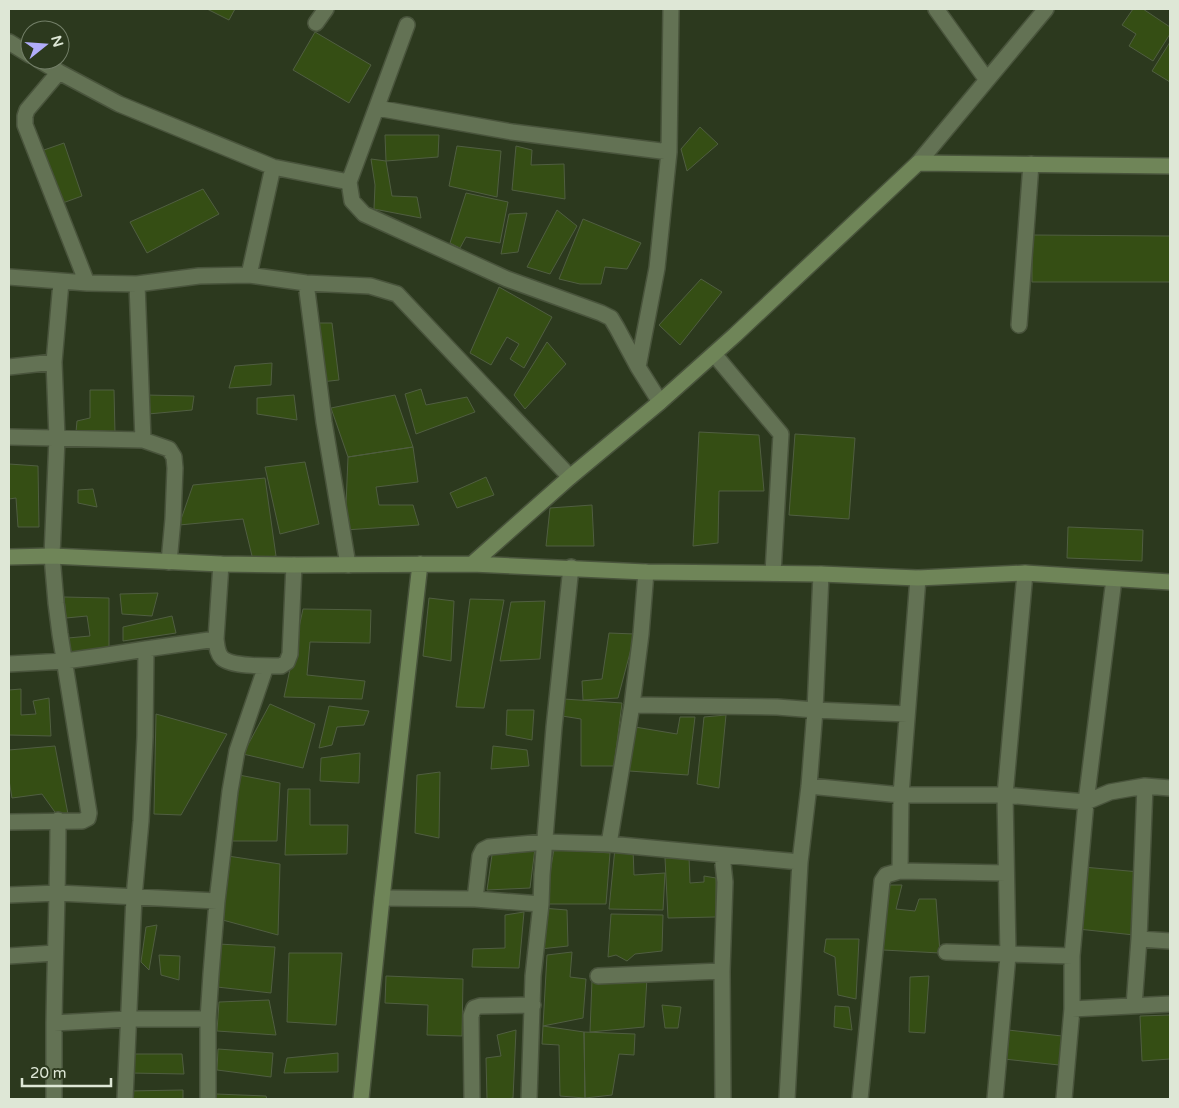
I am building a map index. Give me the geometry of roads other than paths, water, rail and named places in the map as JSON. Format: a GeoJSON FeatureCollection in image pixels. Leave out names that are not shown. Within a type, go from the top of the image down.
{"type":"FeatureCollection","features":[{"type":"Feature","properties":{"kind":"street"},"geometry":{"type":"LineString","coordinates":[[316,23],[326,9]]}},
{"type":"Feature","properties":{"kind":"street"},"geometry":{"type":"LineString","coordinates":[[638,367],[657,268],[669,152],[671,9]]}},
{"type":"Feature","properties":{"kind":"street"},"geometry":{"type":"LineString","coordinates":[[936,9],[987,80]]}},
{"type":"Feature","properties":{"kind":"street"},"geometry":{"type":"LineString","coordinates":[[472,564],[714,354],[918,162],[1046,9]]}},
{"type":"Feature","properties":{"kind":"street"},"geometry":{"type":"LineString","coordinates":[[407,24],[349,182],[352,201],[364,214],[507,280],[602,313],[611,318],[660,402]]}},
{"type":"Feature","properties":{"kind":"street"},"geometry":{"type":"LineString","coordinates":[[9,42],[20,49]]}},
{"type":"Feature","properties":{"kind":"street"},"geometry":{"type":"LineString","coordinates":[[56,70],[119,104],[273,167],[349,182]]}},
{"type":"Feature","properties":{"kind":"street"},"geometry":{"type":"LineString","coordinates":[[59,72],[27,110],[25,116],[26,125],[87,283]]}},
{"type":"Feature","properties":{"kind":"street"},"geometry":{"type":"LineString","coordinates":[[377,108],[512,132],[669,152]]}},
{"type":"Feature","properties":{"kind":"street"},"geometry":{"type":"LineString","coordinates":[[918,162],[1170,166]]}},
{"type":"Feature","properties":{"kind":"street"},"geometry":{"type":"LineString","coordinates":[[1019,325],[1030,164]]}},
{"type":"Feature","properties":{"kind":"street"},"geometry":{"type":"LineString","coordinates":[[249,274],[273,167]]}},
{"type":"Feature","properties":{"kind":"street"},"geometry":{"type":"LineString","coordinates":[[9,278],[61,282],[137,284],[199,276],[249,274],[306,283],[370,286],[397,294],[570,478]]}},
{"type":"Feature","properties":{"kind":"street"},"geometry":{"type":"LineString","coordinates":[[9,822],[82,821],[88,818],[89,813],[56,603],[52,556],[57,438],[54,362],[61,282]]}},
{"type":"Feature","properties":{"kind":"street"},"geometry":{"type":"LineString","coordinates":[[306,283],[324,422],[348,565]]}},
{"type":"Feature","properties":{"kind":"street"},"geometry":{"type":"LineString","coordinates":[[137,284],[143,440]]}},
{"type":"Feature","properties":{"kind":"street"},"geometry":{"type":"LineString","coordinates":[[714,354],[781,434],[774,573]]}},
{"type":"Feature","properties":{"kind":"street"},"geometry":{"type":"LineString","coordinates":[[9,367],[54,362]]}},
{"type":"Feature","properties":{"kind":"street"},"geometry":{"type":"LineString","coordinates":[[9,437],[143,440],[169,450],[174,457],[175,468],[169,562]]}},
{"type":"Feature","properties":{"kind":"street"},"geometry":{"type":"LineString","coordinates":[[9,557],[52,556],[221,564],[472,564],[571,567],[646,572],[821,574],[918,578],[1024,573],[1170,582]]}},
{"type":"Feature","properties":{"kind":"street"},"geometry":{"type":"LineString","coordinates":[[221,564],[216,639],[218,651],[223,658],[234,663],[266,666],[281,666],[287,662],[290,654],[294,565]]}},
{"type":"Feature","properties":{"kind":"street"},"geometry":{"type":"LineString","coordinates":[[361,1099],[420,564]]}},
{"type":"Feature","properties":{"kind":"street"},"geometry":{"type":"LineString","coordinates":[[529,1099],[533,976],[541,904],[554,727],[571,567]]}},
{"type":"Feature","properties":{"kind":"street"},"geometry":{"type":"LineString","coordinates":[[609,844],[632,705],[641,634],[646,572]]}},
{"type":"Feature","properties":{"kind":"street"},"geometry":{"type":"LineString","coordinates":[[995,1099],[1008,955],[1004,795],[1024,573]]}},
{"type":"Feature","properties":{"kind":"street"},"geometry":{"type":"LineString","coordinates":[[787,1099],[800,862],[815,710],[821,574]]}},
{"type":"Feature","properties":{"kind":"street"},"geometry":{"type":"LineString","coordinates":[[900,871],[901,795],[918,578]]}},
{"type":"Feature","properties":{"kind":"street"},"geometry":{"type":"LineString","coordinates":[[1064,1099],[1072,1009],[1072,956],[1086,802],[1114,579]]}},
{"type":"Feature","properties":{"kind":"street"},"geometry":{"type":"LineString","coordinates":[[9,664],[65,661],[216,639]]}},
{"type":"Feature","properties":{"kind":"street"},"geometry":{"type":"LineString","coordinates":[[125,1099],[134,897],[141,822],[145,737],[146,648]]}},
{"type":"Feature","properties":{"kind":"street"},"geometry":{"type":"LineString","coordinates":[[208,1099],[208,1019],[217,901],[230,792],[237,751],[266,666]]}},
{"type":"Feature","properties":{"kind":"street"},"geometry":{"type":"LineString","coordinates":[[632,705],[777,707],[908,714]]}},
{"type":"Feature","properties":{"kind":"street"},"geometry":{"type":"LineString","coordinates":[[809,786],[901,795],[1004,795],[1086,802],[1110,792],[1145,786],[1170,788]]}},
{"type":"Feature","properties":{"kind":"street"},"geometry":{"type":"LineString","coordinates":[[1134,1006],[1139,939],[1145,786]]}},
{"type":"Feature","properties":{"kind":"street"},"geometry":{"type":"LineString","coordinates":[[54,1099],[58,820]]}},
{"type":"Feature","properties":{"kind":"street"},"geometry":{"type":"LineString","coordinates":[[475,899],[480,856],[483,850],[489,847],[545,842],[609,844],[800,862]]}},
{"type":"Feature","properties":{"kind":"street"},"geometry":{"type":"LineString","coordinates":[[722,855],[725,882],[722,971],[723,1099]]}},
{"type":"Feature","properties":{"kind":"street"},"geometry":{"type":"LineString","coordinates":[[860,1099],[882,881],[886,875],[900,871],[1006,873]]}},
{"type":"Feature","properties":{"kind":"street"},"geometry":{"type":"LineString","coordinates":[[9,895],[58,893],[217,901]]}},
{"type":"Feature","properties":{"kind":"street"},"geometry":{"type":"LineString","coordinates":[[382,898],[475,899],[541,904]]}},
{"type":"Feature","properties":{"kind":"street"},"geometry":{"type":"LineString","coordinates":[[1139,939],[1170,941]]}},
{"type":"Feature","properties":{"kind":"street"},"geometry":{"type":"LineString","coordinates":[[946,952],[1072,956]]}},
{"type":"Feature","properties":{"kind":"street"},"geometry":{"type":"LineString","coordinates":[[9,956],[55,953]]}},
{"type":"Feature","properties":{"kind":"street"},"geometry":{"type":"LineString","coordinates":[[598,976],[722,971]]}},
{"type":"Feature","properties":{"kind":"street"},"geometry":{"type":"LineString","coordinates":[[1072,1009],[1170,1004]]}},
{"type":"Feature","properties":{"kind":"street"},"geometry":{"type":"LineString","coordinates":[[472,1099],[471,1016],[474,1008],[480,1006],[533,1005]]}},
{"type":"Feature","properties":{"kind":"street"},"geometry":{"type":"LineString","coordinates":[[54,1023],[129,1019],[208,1019]]}}]}
